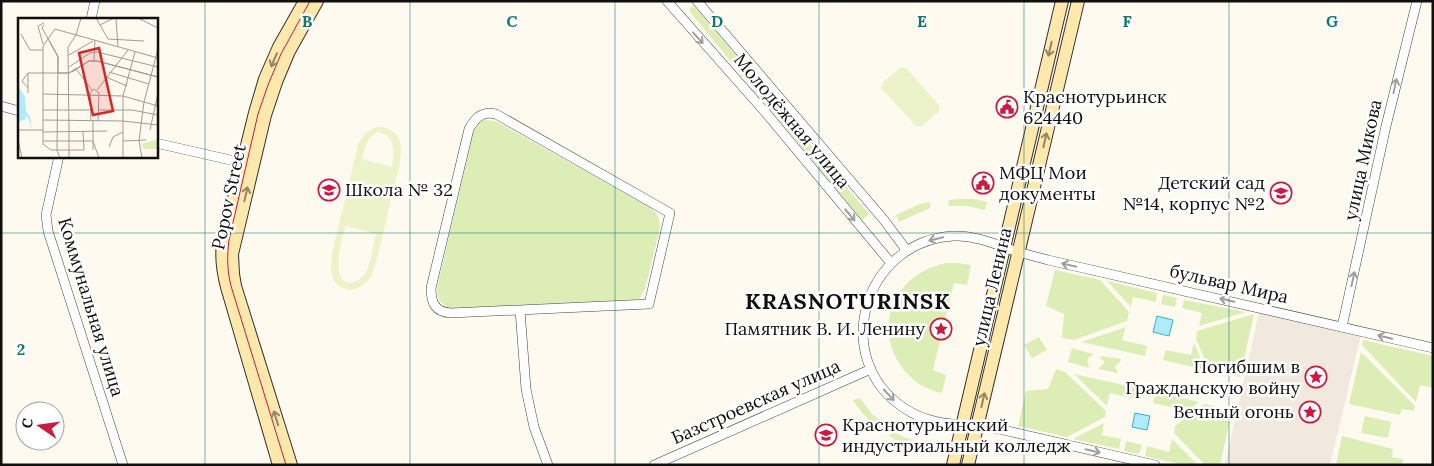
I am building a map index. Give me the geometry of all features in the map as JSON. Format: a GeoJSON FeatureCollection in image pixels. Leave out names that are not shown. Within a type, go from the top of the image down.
{"type":"FeatureCollection","features":[{"type":"Feature","properties":{"kind":"street"},"geometry":{"type":"LineString","coordinates":[[91,18],[95,1]]}},
{"type":"Feature","properties":{"kind":"street","name":"Popov Street"},"geometry":{"type":"LineString","coordinates":[[291,465],[238,295],[232,263],[255,113],[265,80],[280,47],[305,1]]}},
{"type":"Feature","properties":{"kind":"street","name":"Popov Street"},"geometry":{"type":"LineString","coordinates":[[280,465],[222,265],[224,242],[276,82],[289,51],[317,1]]}},
{"type":"Feature","properties":{"kind":"street","name":"Молодёжная улица"},"geometry":{"type":"LineString","coordinates":[[697,1],[884,220],[907,250]]}},
{"type":"Feature","properties":{"kind":"street","name":"улица Ленина"},"geometry":{"type":"LineString","coordinates":[[953,465],[1062,1]]}},
{"type":"Feature","properties":{"kind":"street","name":"улица Ленина"},"geometry":{"type":"LineString","coordinates":[[970,459],[1078,1]]}},
{"type":"Feature","properties":{"kind":"street","name":"улица Микова"},"geometry":{"type":"LineString","coordinates":[[1342,327],[1386,126],[1417,1]]}},
{"type":"Feature","properties":{"kind":"street","name":"Молодёжная улица"},"geometry":{"type":"LineString","coordinates":[[672,3],[678,16],[766,113],[891,263]]}},
{"type":"Feature","properties":{"kind":"street"},"geometry":{"type":"LineString","coordinates":[[1,106],[18,111]]}},
{"type":"Feature","properties":{"kind":"street"},"geometry":{"type":"LineString","coordinates":[[482,114],[496,114],[670,212],[649,304],[520,310],[444,313],[434,305],[431,297],[431,288],[469,128],[477,117],[482,114]]}},
{"type":"Feature","properties":{"kind":"street"},"geometry":{"type":"LineString","coordinates":[[158,143],[248,164]]}},
{"type":"Feature","properties":{"kind":"street","name":"Коммунальная улица"},"geometry":{"type":"LineString","coordinates":[[59,158],[46,215],[48,231],[123,465]]}},
{"type":"Feature","properties":{"kind":"street"},"geometry":{"type":"LineString","coordinates":[[1009,225],[1024,228]]}},
{"type":"Feature","properties":{"kind":"street","name":"бульвар Мира"},"geometry":{"type":"LineString","coordinates":[[977,425],[942,424],[913,414],[884,390],[871,370],[864,346],[865,309],[874,286],[891,263],[907,250],[929,240],[954,236],[984,240],[1048,260],[1433,348]]}},
{"type":"Feature","properties":{"kind":"street"},"geometry":{"type":"LineString","coordinates":[[520,310],[526,389],[534,427],[548,465]]}},
{"type":"Feature","properties":{"kind":"street","name":"Базстроевская улица"},"geometry":{"type":"LineString","coordinates":[[654,465],[871,370]]}},
{"type":"Feature","properties":{"kind":"street"},"geometry":{"type":"LineString","coordinates":[[977,425],[1155,465]]}},
{"type":"Feature","properties":{"kind":"street"},"geometry":{"type":"LineString","coordinates":[[956,450],[970,459]]}},
{"type":"Feature","properties":{"kind":"green space"},"geometry":{"type":"Polygon","coordinates":[[[693,6],[869,214],[862,220],[690,12],[690,8],[693,6]]]}},
{"type":"Feature","properties":{"kind":"green space"},"geometry":{"type":"Polygon","coordinates":[[[901,67],[906,68],[940,106],[939,111],[921,127],[916,126],[881,88],[882,83],[901,67]]]}},
{"type":"Feature","properties":{"kind":"green space"},"geometry":{"type":"Polygon","coordinates":[[[485,120],[495,121],[655,211],[659,219],[660,228],[645,289],[640,298],[632,301],[454,309],[441,302],[437,288],[474,130],[480,122],[485,120]]]}},
{"type":"Feature","properties":{"kind":"green space"},"geometry":{"type":"Polygon","coordinates":[[[377,127],[387,128],[397,136],[401,145],[400,161],[372,275],[360,287],[348,290],[339,286],[334,281],[331,271],[332,253],[358,145],[363,136],[377,127]],[[378,132],[369,140],[362,159],[392,167],[393,150],[391,140],[378,132]],[[346,226],[340,249],[338,268],[340,276],[344,281],[350,283],[355,282],[366,272],[371,259],[376,234],[346,226]]]}},
{"type":"Feature","properties":{"kind":"green space"},"geometry":{"type":"Polygon","coordinates":[[[974,199],[987,202],[985,210],[967,206],[948,206],[949,200],[974,199]]]}},
{"type":"Feature","properties":{"kind":"green space"},"geometry":{"type":"Polygon","coordinates":[[[930,202],[930,208],[899,222],[896,215],[920,204],[930,202]]]}},
{"type":"Feature","properties":{"kind":"green space"},"geometry":{"type":"Polygon","coordinates":[[[946,263],[971,265],[967,285],[954,283],[933,370],[946,375],[942,393],[921,385],[904,370],[894,354],[889,337],[889,320],[893,304],[901,290],[913,278],[928,269],[946,263]]]}},
{"type":"Feature","properties":{"kind":"green space"},"geometry":{"type":"Polygon","coordinates":[[[1055,270],[1100,280],[1129,312],[1127,321],[1074,340],[1062,338],[1064,314],[1046,306],[1055,270]]]}},
{"type":"Feature","properties":{"kind":"green space"},"geometry":{"type":"Polygon","coordinates":[[[1107,281],[1157,293],[1156,302],[1133,297],[1131,307],[1107,281]]]}},
{"type":"Feature","properties":{"kind":"green space"},"geometry":{"type":"Polygon","coordinates":[[[1163,295],[1177,298],[1175,307],[1161,304],[1163,295]]]}},
{"type":"Feature","properties":{"kind":"green space"},"geometry":{"type":"Polygon","coordinates":[[[1184,300],[1246,312],[1199,326],[1202,313],[1182,308],[1184,300]]]}},
{"type":"Feature","properties":{"kind":"green space"},"geometry":{"type":"Polygon","coordinates":[[[1254,314],[1240,377],[1210,371],[1196,339],[1197,331],[1254,314]]]}},
{"type":"Feature","properties":{"kind":"green space"},"geometry":{"type":"Polygon","coordinates":[[[1126,327],[1122,340],[1147,346],[1145,356],[1081,342],[1126,327]]]}},
{"type":"Feature","properties":{"kind":"green space"},"geometry":{"type":"Polygon","coordinates":[[[1039,337],[1047,350],[1032,358],[1024,345],[1039,337]]]}},
{"type":"Feature","properties":{"kind":"green space"},"geometry":{"type":"Polygon","coordinates":[[[1363,340],[1433,356],[1433,388],[1420,385],[1416,402],[1362,345],[1363,340]]]}},
{"type":"Feature","properties":{"kind":"green space"},"geometry":{"type":"Polygon","coordinates":[[[1194,343],[1206,370],[1163,360],[1166,350],[1191,355],[1194,343]]]}},
{"type":"Feature","properties":{"kind":"green space"},"geometry":{"type":"Polygon","coordinates":[[[1072,348],[1093,354],[1088,359],[1089,368],[1068,362],[1072,348]]]}},
{"type":"Feature","properties":{"kind":"green space"},"geometry":{"type":"Polygon","coordinates":[[[1361,352],[1415,406],[1414,411],[1402,409],[1400,415],[1349,404],[1361,352]]]}},
{"type":"Feature","properties":{"kind":"green space"},"geometry":{"type":"Polygon","coordinates":[[[1101,356],[1121,359],[1115,366],[1118,371],[1117,373],[1098,369],[1104,363],[1100,358],[1101,356]]]}},
{"type":"Feature","properties":{"kind":"green space"},"geometry":{"type":"Polygon","coordinates":[[[1056,369],[1065,372],[1106,411],[1105,417],[1067,437],[1018,426],[1026,391],[1048,389],[1056,369]]]}},
{"type":"Feature","properties":{"kind":"green space"},"geometry":{"type":"Polygon","coordinates":[[[1074,374],[1137,388],[1135,399],[1110,393],[1107,406],[1074,374]]]}},
{"type":"Feature","properties":{"kind":"green space"},"geometry":{"type":"Polygon","coordinates":[[[1156,392],[1199,402],[1177,420],[1179,409],[1153,403],[1156,392]]]}},
{"type":"Feature","properties":{"kind":"green space"},"geometry":{"type":"Polygon","coordinates":[[[860,398],[872,414],[884,424],[881,430],[866,417],[853,400],[860,398]]]}},
{"type":"Feature","properties":{"kind":"green space"},"geometry":{"type":"Polygon","coordinates":[[[1204,404],[1232,410],[1220,465],[1205,465],[1174,433],[1175,426],[1204,404]]]}},
{"type":"Feature","properties":{"kind":"green space"},"geometry":{"type":"Polygon","coordinates":[[[1365,416],[1391,422],[1388,438],[1361,433],[1365,416]]]}},
{"type":"Feature","properties":{"kind":"green space"},"geometry":{"type":"Polygon","coordinates":[[[1104,423],[1102,435],[1121,439],[1119,449],[1073,439],[1104,423]]]}},
{"type":"Feature","properties":{"kind":"green space"},"geometry":{"type":"Polygon","coordinates":[[[893,431],[903,437],[932,446],[930,454],[889,436],[893,431]]]}},
{"type":"Feature","properties":{"kind":"green space"},"geometry":{"type":"Polygon","coordinates":[[[1342,436],[1393,449],[1392,457],[1403,459],[1402,465],[1336,465],[1342,436]]]}},
{"type":"Feature","properties":{"kind":"green space"},"geometry":{"type":"Polygon","coordinates":[[[1172,439],[1198,465],[1183,465],[1145,456],[1147,446],[1169,452],[1172,439]]]}},
{"type":"Feature","properties":{"kind":"green space"},"geometry":{"type":"Polygon","coordinates":[[[1126,441],[1142,445],[1139,454],[1124,451],[1126,441]]]}},
{"type":"Feature","properties":{"kind":"shaded area"},"geometry":{"type":"Polygon","coordinates":[[[1259,313],[1361,335],[1330,465],[1225,465],[1259,313]]]}},
{"type":"Feature","properties":{"kind":"water"},"geometry":{"type":"Polygon","coordinates":[[[1157,316],[1173,320],[1169,336],[1153,332],[1157,316]]]}},
{"type":"Feature","properties":{"kind":"water"},"geometry":{"type":"Polygon","coordinates":[[[1135,413],[1150,416],[1147,430],[1132,427],[1135,413]]]}},
{"type":"Feature","properties":{"kind":"tram line"},"geometry":{"type":"LineString","coordinates":[[286,465],[231,286],[228,252],[229,240],[258,114],[281,54],[310,1]]}},
{"type":"Feature","properties":{"kind":"place","name":"Краснотурьинск 624440"},"geometry":{"type":"Point","coordinates":[1007,107]}},
{"type":"Feature","properties":{"kind":"place","name":"МФЦ Мои документы"},"geometry":{"type":"Point","coordinates":[983,183]}},
{"type":"Feature","properties":{"kind":"place","name":"Школа № 32"},"geometry":{"type":"Point","coordinates":[329,190]}},
{"type":"Feature","properties":{"kind":"place","name":"Детский сад №14, корпус №2"},"geometry":{"type":"Point","coordinates":[1281,193]}},
{"type":"Feature","properties":{"kind":"place","name":"Памятник В. И. Ленину"},"geometry":{"type":"Point","coordinates":[941,329]}},
{"type":"Feature","properties":{"kind":"place","name":"Погибшим в Гражданскую войну"},"geometry":{"type":"Point","coordinates":[1316,377]}},
{"type":"Feature","properties":{"kind":"place","name":"Вечный огонь"},"geometry":{"type":"Point","coordinates":[1310,412]}},
{"type":"Feature","properties":{"kind":"place","name":"Краснотурьинский индустриальный колледж"},"geometry":{"type":"Point","coordinates":[826,435]}},
{"type":"Feature","properties":{"kind":"district","name":"KRASNOTURINSK"},"geometry":{"type":"Point","coordinates":[848,301]}}]}
